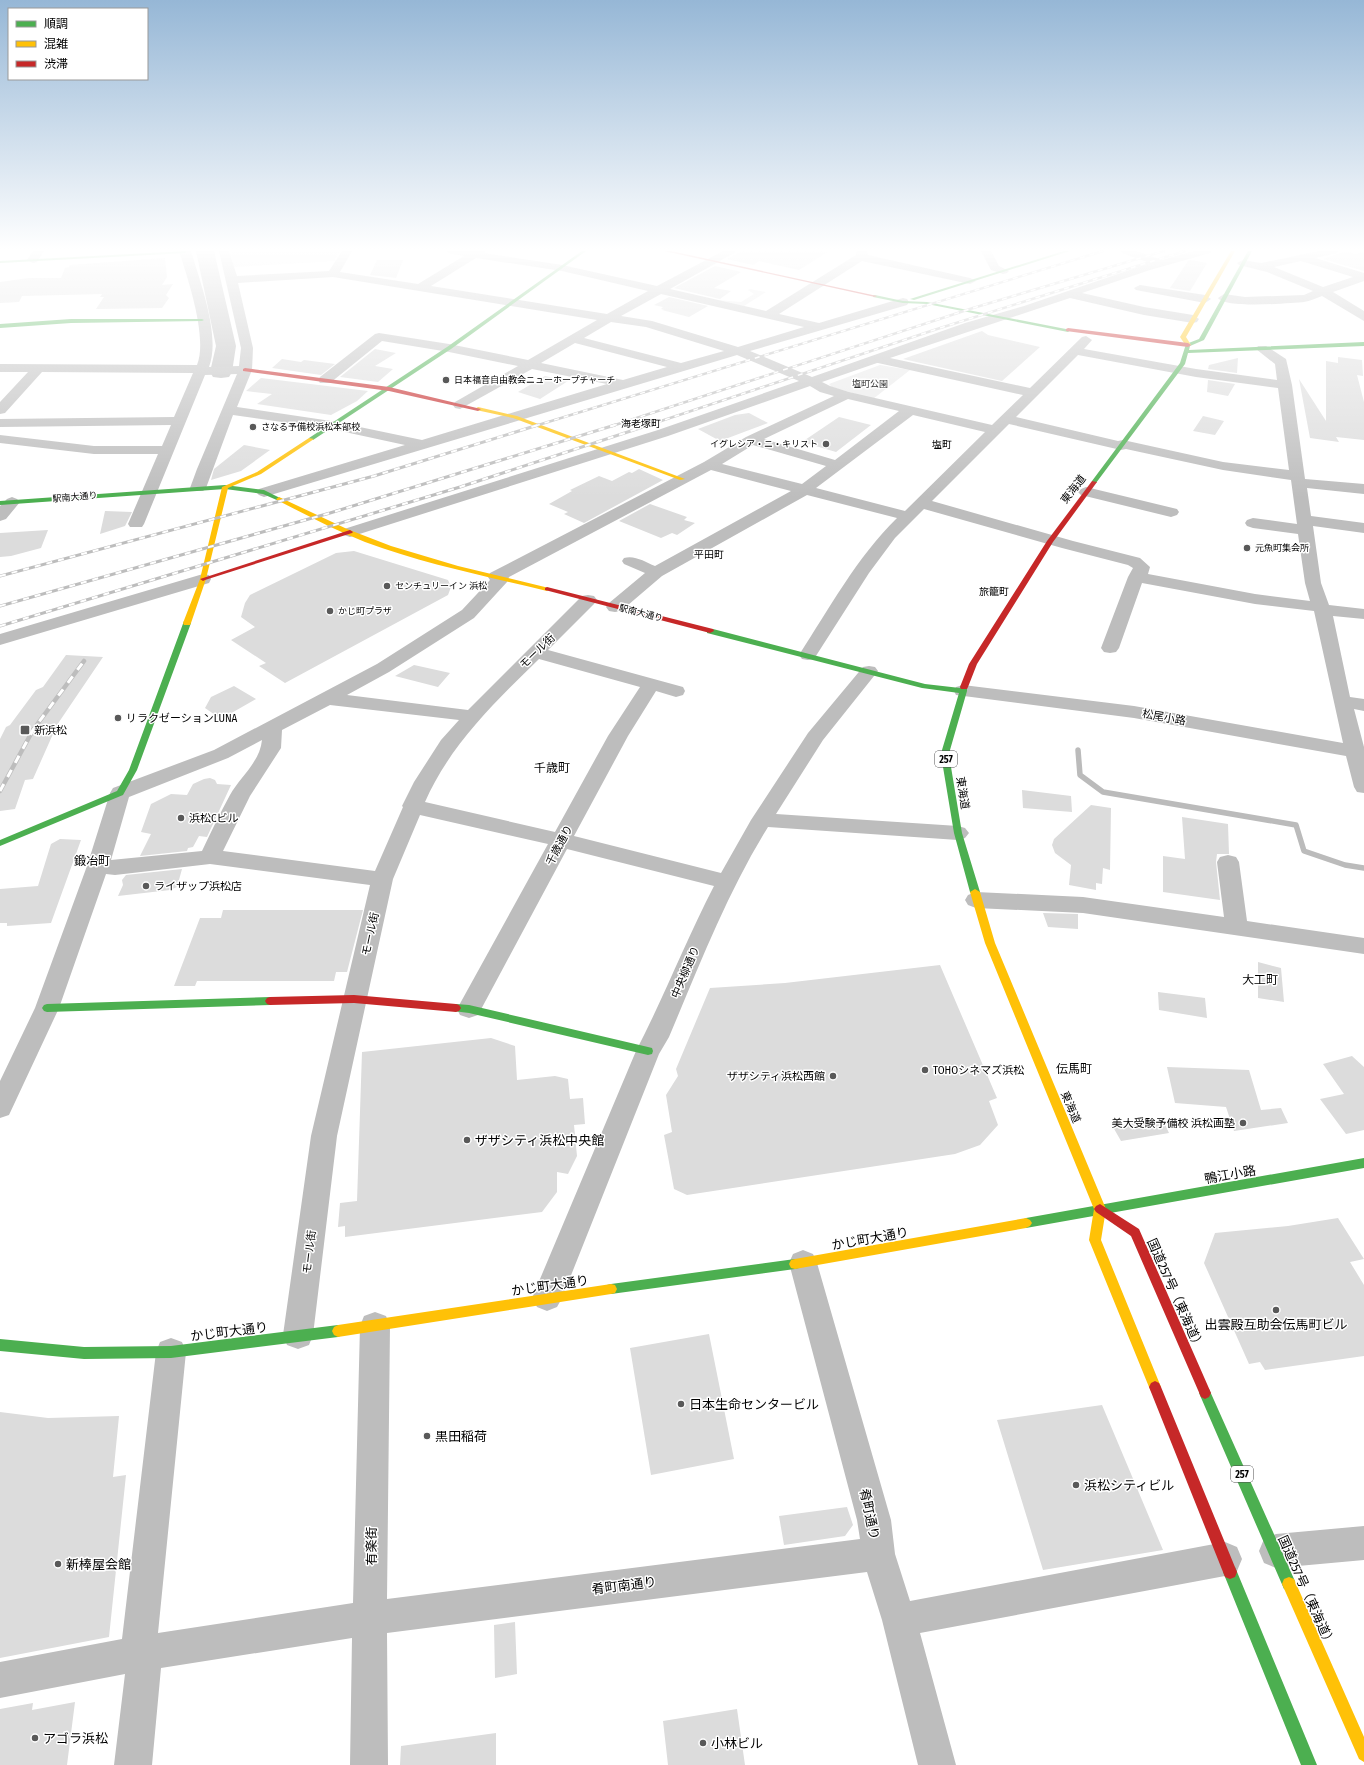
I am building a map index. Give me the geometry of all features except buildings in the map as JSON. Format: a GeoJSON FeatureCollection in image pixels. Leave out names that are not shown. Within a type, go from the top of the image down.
{"type":"FeatureCollection","features":[{"type":"Feature","properties":{"kind":"main road"},"geometry":{"type":"LineString","coordinates":[[0,843],[120,793],[133,770],[203,579],[225,487],[258,473],[389,389],[469,333]]}},
{"type":"Feature","properties":{"kind":"main road"},"geometry":{"type":"LineString","coordinates":[[1048,333],[1086,340],[1187,348],[1262,349],[1364,344]]}},
{"type":"Feature","properties":{"kind":"main road"},"geometry":{"type":"LineString","coordinates":[[1086,333],[1187,348],[1364,337]]}},
{"type":"Feature","properties":{"kind":"main road","name":"東海道"},"geometry":{"type":"LineString","coordinates":[[1100,1210],[990,943],[976,900],[958,833],[946,761],[949,737],[962,691],[973,664],[1050,540],[1183,363],[1187,348],[1183,337],[1185,333]]}},
{"type":"Feature","properties":{"kind":"main road"},"geometry":{"type":"LineString","coordinates":[[1187,348],[1201,340],[1205,333]]}},
{"type":"Feature","properties":{"kind":"main road"},"geometry":{"type":"LineString","coordinates":[[242,370],[389,389],[515,417],[682,479]]}},
{"type":"Feature","properties":{"kind":"main road","name":"駅南大通り"},"geometry":{"type":"LineString","coordinates":[[6,503],[194,488],[225,487],[264,492],[323,521],[368,540],[407,553],[925,686],[962,691]]}},
{"type":"Feature","properties":{"kind":"main road"},"geometry":{"type":"LineString","coordinates":[[203,579],[350,532]]}},
{"type":"Feature","properties":{"kind":"main road"},"geometry":{"type":"LineString","coordinates":[[47,1008],[354,999],[469,1009],[648,1052]]}},
{"type":"Feature","properties":{"kind":"main road","name":"鴨江小路"},"geometry":{"type":"LineString","coordinates":[[1100,1210],[1364,1163]]}},
{"type":"Feature","properties":{"kind":"main road"},"geometry":{"type":"LineString","coordinates":[[1100,1210],[1095,1240],[1309,1765]]}},
{"type":"Feature","properties":{"kind":"main road","name":"かじ町大通り"},"geometry":{"type":"LineString","coordinates":[[0,1345],[84,1353],[171,1352],[375,1326],[547,1298],[803,1263],[1100,1210]]}},
{"type":"Feature","properties":{"kind":"main road","name":"国道257号（東海道）"},"geometry":{"type":"LineString","coordinates":[[1100,1210],[1135,1233],[1364,1754]]}},
{"type":"Feature","properties":{"kind":"street"},"geometry":{"type":"LineString","coordinates":[[136,524],[179,421],[204,370],[206,352],[204,333]]}},
{"type":"Feature","properties":{"kind":"street"},"geometry":{"type":"LineString","coordinates":[[194,488],[230,410],[242,370],[246,348],[243,333]]}},
{"type":"Feature","properties":{"kind":"street"},"geometry":{"type":"LineString","coordinates":[[460,405],[583,333]]}},
{"type":"Feature","properties":{"kind":"street"},"geometry":{"type":"LineString","coordinates":[[679,333],[738,351],[811,381],[825,389],[910,410],[1002,424],[1122,445],[1223,466],[1364,489]]}},
{"type":"Feature","properties":{"kind":"street"},"geometry":{"type":"LineString","coordinates":[[264,492],[622,384],[798,333]]}},
{"type":"Feature","properties":{"kind":"street"},"geometry":{"type":"LineString","coordinates":[[350,532],[663,433],[950,333]]}},
{"type":"Feature","properties":{"kind":"street"},"geometry":{"type":"LineString","coordinates":[[325,380],[379,337],[449,348],[622,384]]}},
{"type":"Feature","properties":{"kind":"street"},"geometry":{"type":"LineString","coordinates":[[574,339],[682,367]]}},
{"type":"Feature","properties":{"kind":"street"},"geometry":{"type":"LineString","coordinates":[[808,655],[862,572],[889,535],[1086,340]]}},
{"type":"Feature","properties":{"kind":"street"},"geometry":{"type":"LineString","coordinates":[[1262,349],[1280,361],[1285,385],[1297,479],[1313,583],[1322,608],[1343,702],[1359,752],[1364,787]]}},
{"type":"Feature","properties":{"kind":"street"},"geometry":{"type":"LineString","coordinates":[[1076,351],[1177,370],[1285,385]]}},
{"type":"Feature","properties":{"kind":"street"},"geometry":{"type":"LineString","coordinates":[[878,359],[1033,394]]}},
{"type":"Feature","properties":{"kind":"street"},"geometry":{"type":"LineString","coordinates":[[0,368],[242,370]]}},
{"type":"Feature","properties":{"kind":"street"},"geometry":{"type":"LineString","coordinates":[[0,410],[38,369]]}},
{"type":"Feature","properties":{"kind":"street"},"geometry":{"type":"LineString","coordinates":[[0,1108],[47,1008],[98,866],[120,793],[221,754],[327,699],[383,668],[468,614],[499,577],[709,465],[752,440],[846,395]]}},
{"type":"Feature","properties":{"kind":"street"},"geometry":{"type":"LineString","coordinates":[[230,410],[331,425],[422,445]]}},
{"type":"Feature","properties":{"kind":"street"},"geometry":{"type":"LineString","coordinates":[[615,607],[656,572],[804,490],[910,410]]}},
{"type":"Feature","properties":{"kind":"street"},"geometry":{"type":"LineString","coordinates":[[0,423],[179,421]]}},
{"type":"Feature","properties":{"kind":"street"},"geometry":{"type":"LineString","coordinates":[[0,440],[94,450],[167,450]]}},
{"type":"Feature","properties":{"kind":"street"},"geometry":{"type":"LineString","coordinates":[[752,440],[837,465]]}},
{"type":"Feature","properties":{"kind":"street"},"geometry":{"type":"LineString","coordinates":[[709,465],[907,516]]}},
{"type":"Feature","properties":{"kind":"street"},"geometry":{"type":"LineString","coordinates":[[1086,492],[1171,512]]}},
{"type":"Feature","properties":{"kind":"street"},"geometry":{"type":"LineString","coordinates":[[0,516],[6,503]]}},
{"type":"Feature","properties":{"kind":"street"},"geometry":{"type":"LineString","coordinates":[[920,503],[1050,540],[1134,560],[1142,567],[1139,577],[1136,578],[1110,648]]}},
{"type":"Feature","properties":{"kind":"street"},"geometry":{"type":"LineString","coordinates":[[1253,524],[1364,528]]}},
{"type":"Feature","properties":{"kind":"street"},"geometry":{"type":"LineString","coordinates":[[630,561],[656,572]]}},
{"type":"Feature","properties":{"kind":"street"},"geometry":{"type":"LineString","coordinates":[[1139,577],[1255,599],[1364,614]]}},
{"type":"Feature","properties":{"kind":"street"},"geometry":{"type":"LineString","coordinates":[[0,640],[203,579]]}},
{"type":"Feature","properties":{"kind":"street","name":"モール街"},"geometry":{"type":"LineString","coordinates":[[298,1335],[324,1136],[382,879],[412,806],[424,782],[451,740],[535,652],[588,600]]}},
{"type":"Feature","properties":{"kind":"street"},"geometry":{"type":"LineString","coordinates":[[535,652],[676,690]]}},
{"type":"Feature","properties":{"kind":"street","name":"中央柳通り"},"geometry":{"type":"LineString","coordinates":[[547,1298],[648,1052],[657,1037],[705,925],[727,882],[761,820],[815,737],[869,671]]}},
{"type":"Feature","properties":{"kind":"street","name":"千歳通り"},"geometry":{"type":"LineString","coordinates":[[469,1009],[618,736],[652,684]]}},
{"type":"Feature","properties":{"kind":"street","name":"松尾小路"},"geometry":{"type":"LineString","coordinates":[[962,691],[1134,712],[1359,752]]}},
{"type":"Feature","properties":{"kind":"street"},"geometry":{"type":"LineString","coordinates":[[327,699],[421,709],[474,717]]}},
{"type":"Feature","properties":{"kind":"street"},"geometry":{"type":"LineString","coordinates":[[1343,702],[1364,705]]}},
{"type":"Feature","properties":{"kind":"street"},"geometry":{"type":"LineString","coordinates":[[210,857],[240,795],[266,758],[271,748],[273,728]]}},
{"type":"Feature","properties":{"kind":"street"},"geometry":{"type":"LineString","coordinates":[[412,806],[561,840],[727,882]]}},
{"type":"Feature","properties":{"kind":"street"},"geometry":{"type":"LineString","coordinates":[[761,820],[958,833]]}},
{"type":"Feature","properties":{"kind":"street"},"geometry":{"type":"LineString","coordinates":[[98,866],[114,868],[210,857],[382,879]]}},
{"type":"Feature","properties":{"kind":"street"},"geometry":{"type":"LineString","coordinates":[[1228,862],[1236,927]]}},
{"type":"Feature","properties":{"kind":"street"},"geometry":{"type":"LineString","coordinates":[[976,900],[1083,905],[1364,946]]}},
{"type":"Feature","properties":{"kind":"street","name":"肴町通り"},"geometry":{"type":"LineString","coordinates":[[803,1263],[874,1520],[878,1554],[899,1620],[937,1765]]}},
{"type":"Feature","properties":{"kind":"street","name":"有楽街"},"geometry":{"type":"LineString","coordinates":[[369,1765],[371,1476],[375,1326]]}},
{"type":"Feature","properties":{"kind":"street"},"geometry":{"type":"LineString","coordinates":[[133,1765],[142,1654],[171,1352]]}},
{"type":"Feature","properties":{"kind":"street"},"geometry":{"type":"LineString","coordinates":[[1276,1551],[1364,1543]]}},
{"type":"Feature","properties":{"kind":"street","name":"肴町南通り"},"geometry":{"type":"LineString","coordinates":[[0,1680],[142,1654],[371,1619],[621,1585],[878,1554]]}},
{"type":"Feature","properties":{"kind":"street"},"geometry":{"type":"LineString","coordinates":[[899,1620],[1225,1559]]}},
{"type":"Feature","properties":{"kind":"green space","name":"塩町公園"},"geometry":{"type":"Polygon","coordinates":[[[880,365],[910,370],[873,399],[832,387],[829,384],[880,365]]]}},
{"type":"Feature","properties":{"kind":"waterway"},"geometry":{"type":"LineString","coordinates":[[221,372],[226,346],[223,333]]}},
{"type":"Feature","properties":{"kind":"waterway"},"geometry":{"type":"LineString","coordinates":[[1078,750],[1080,775],[1103,792],[1296,825],[1304,851],[1345,865],[1364,868]]}},
{"type":"Feature","properties":{"kind":"railway"},"geometry":{"type":"LineString","coordinates":[[535,426],[836,333]]}},
{"type":"Feature","properties":{"kind":"railway"},"geometry":{"type":"LineString","coordinates":[[612,426],[895,333]]}},
{"type":"Feature","properties":{"kind":"railway"},"geometry":{"type":"LineString","coordinates":[[649,425],[924,333]]}},
{"type":"Feature","properties":{"kind":"railway"},"geometry":{"type":"LineString","coordinates":[[0,576],[374,476],[538,425]]}},
{"type":"Feature","properties":{"kind":"railway"},"geometry":{"type":"LineString","coordinates":[[0,606],[330,513],[615,425]]}},
{"type":"Feature","properties":{"kind":"railway"},"geometry":{"type":"LineString","coordinates":[[0,626],[460,487],[649,425]]}},
{"type":"Feature","properties":{"kind":"railway"},"geometry":{"type":"LineString","coordinates":[[0,791],[33,730],[84,661]]}},
{"type":"Feature","properties":{"kind":"traffic: fast"},"geometry":{"type":"LineString","coordinates":[[311,439],[469,333]]}},
{"type":"Feature","properties":{"kind":"traffic: fast"},"geometry":{"type":"LineString","coordinates":[[1188,345],[1201,340],[1205,333]]}},
{"type":"Feature","properties":{"kind":"traffic: fast"},"geometry":{"type":"LineString","coordinates":[[1186,352],[1364,344]]}},
{"type":"Feature","properties":{"kind":"traffic: fast"},"geometry":{"type":"LineString","coordinates":[[1094,482],[1183,363],[1188,345]]}},
{"type":"Feature","properties":{"kind":"traffic: fast"},"geometry":{"type":"LineString","coordinates":[[0,503],[225,487],[264,492],[279,499]]}},
{"type":"Feature","properties":{"kind":"traffic: fast"},"geometry":{"type":"LineString","coordinates":[[0,843],[120,793],[133,770],[187,623]]}},
{"type":"Feature","properties":{"kind":"traffic: fast"},"geometry":{"type":"LineString","coordinates":[[710,631],[925,686],[963,691]]}},
{"type":"Feature","properties":{"kind":"traffic: fast"},"geometry":{"type":"LineString","coordinates":[[964,687],[946,750],[946,761],[958,833],[975,892]]}},
{"type":"Feature","properties":{"kind":"traffic: fast"},"geometry":{"type":"LineString","coordinates":[[47,1008],[270,1001]]}},
{"type":"Feature","properties":{"kind":"traffic: fast"},"geometry":{"type":"LineString","coordinates":[[456,1008],[469,1009],[648,1051]]}},
{"type":"Feature","properties":{"kind":"traffic: fast"},"geometry":{"type":"LineString","coordinates":[[1026,1223],[1364,1163]]}},
{"type":"Feature","properties":{"kind":"traffic: fast"},"geometry":{"type":"LineString","coordinates":[[611,1289],[795,1264]]}},
{"type":"Feature","properties":{"kind":"traffic: fast"},"geometry":{"type":"LineString","coordinates":[[0,1345],[84,1353],[171,1352],[338,1331]]}},
{"type":"Feature","properties":{"kind":"traffic: fast"},"geometry":{"type":"LineString","coordinates":[[1205,1393],[1289,1584]]}},
{"type":"Feature","properties":{"kind":"traffic: fast"},"geometry":{"type":"LineString","coordinates":[[1230,1572],[1309,1765]]}},
{"type":"Feature","properties":{"kind":"traffic: slow"},"geometry":{"type":"LineString","coordinates":[[1185,333],[1183,337],[1188,345]]}},
{"type":"Feature","properties":{"kind":"traffic: slow"},"geometry":{"type":"LineString","coordinates":[[478,409],[515,417],[682,479]]}},
{"type":"Feature","properties":{"kind":"traffic: slow"},"geometry":{"type":"LineString","coordinates":[[187,623],[203,579],[225,487],[259,473],[311,439]]}},
{"type":"Feature","properties":{"kind":"traffic: slow"},"geometry":{"type":"LineString","coordinates":[[279,499],[345,531],[389,548],[456,567],[547,589]]}},
{"type":"Feature","properties":{"kind":"traffic: slow"},"geometry":{"type":"LineString","coordinates":[[975,892],[990,943],[1100,1209]]}},
{"type":"Feature","properties":{"kind":"traffic: slow"},"geometry":{"type":"LineString","coordinates":[[1100,1209],[1095,1240],[1155,1387]]}},
{"type":"Feature","properties":{"kind":"traffic: slow"},"geometry":{"type":"LineString","coordinates":[[795,1264],[1026,1223]]}},
{"type":"Feature","properties":{"kind":"traffic: slow"},"geometry":{"type":"LineString","coordinates":[[338,1331],[611,1289]]}},
{"type":"Feature","properties":{"kind":"traffic: slow"},"geometry":{"type":"LineString","coordinates":[[1289,1584],[1364,1754]]}},
{"type":"Feature","properties":{"kind":"traffic: jam"},"geometry":{"type":"LineString","coordinates":[[1095,333],[1188,345]]}},
{"type":"Feature","properties":{"kind":"traffic: jam"},"geometry":{"type":"LineString","coordinates":[[245,370],[389,389],[478,409]]}},
{"type":"Feature","properties":{"kind":"traffic: jam"},"geometry":{"type":"LineString","coordinates":[[964,687],[973,664],[1050,541],[1094,482]]}},
{"type":"Feature","properties":{"kind":"traffic: jam"},"geometry":{"type":"LineString","coordinates":[[203,579],[350,532]]}},
{"type":"Feature","properties":{"kind":"traffic: jam"},"geometry":{"type":"LineString","coordinates":[[547,589],[710,631]]}},
{"type":"Feature","properties":{"kind":"traffic: jam"},"geometry":{"type":"LineString","coordinates":[[270,1001],[354,999],[456,1008]]}},
{"type":"Feature","properties":{"kind":"traffic: jam"},"geometry":{"type":"LineString","coordinates":[[1100,1209],[1135,1233],[1205,1393]]}},
{"type":"Feature","properties":{"kind":"traffic: jam"},"geometry":{"type":"LineString","coordinates":[[1155,1387],[1230,1572]]}},
{"type":"Feature","properties":{"kind":"place","name":"日本福音自由教会ニューホープチャーチ"},"geometry":{"type":"Point","coordinates":[446,380]}},
{"type":"Feature","properties":{"kind":"place","name":"さなる予備校浜松本部校"},"geometry":{"type":"Point","coordinates":[253,427]}},
{"type":"Feature","properties":{"kind":"place","name":"イグレシア・ニ・キリスト"},"geometry":{"type":"Point","coordinates":[826,444]}},
{"type":"Feature","properties":{"kind":"place","name":"元魚町集会所"},"geometry":{"type":"Point","coordinates":[1247,548]}},
{"type":"Feature","properties":{"kind":"place","name":"センチュリーイン 浜松"},"geometry":{"type":"Point","coordinates":[387,586]}},
{"type":"Feature","properties":{"kind":"place","name":"かじ町プラザ"},"geometry":{"type":"Point","coordinates":[330,611]}},
{"type":"Feature","properties":{"kind":"place","name":"リラクゼーションLUNA"},"geometry":{"type":"Point","coordinates":[118,718]}},
{"type":"Feature","properties":{"kind":"place","name":"新浜松"},"geometry":{"type":"Point","coordinates":[25,730]}},
{"type":"Feature","properties":{"kind":"place","name":"浜松Cビル"},"geometry":{"type":"Point","coordinates":[181,818]}},
{"type":"Feature","properties":{"kind":"place","name":"ライザップ浜松店"},"geometry":{"type":"Point","coordinates":[146,886]}},
{"type":"Feature","properties":{"kind":"place","name":"TOHOシネマズ浜松"},"geometry":{"type":"Point","coordinates":[925,1070]}},
{"type":"Feature","properties":{"kind":"place","name":"ザザシティ浜松西館"},"geometry":{"type":"Point","coordinates":[833,1076]}},
{"type":"Feature","properties":{"kind":"place","name":"美大受験予備校 浜松画塾"},"geometry":{"type":"Point","coordinates":[1243,1123]}},
{"type":"Feature","properties":{"kind":"place","name":"ザザシティ浜松中央館"},"geometry":{"type":"Point","coordinates":[467,1140]}},
{"type":"Feature","properties":{"kind":"place","name":"出雲殿互助会伝馬町ビル"},"geometry":{"type":"Point","coordinates":[1276,1310]}},
{"type":"Feature","properties":{"kind":"place","name":"日本生命センタービル"},"geometry":{"type":"Point","coordinates":[681,1404]}},
{"type":"Feature","properties":{"kind":"place","name":"黒田稲荷"},"geometry":{"type":"Point","coordinates":[427,1436]}},
{"type":"Feature","properties":{"kind":"place","name":"浜松シティビル"},"geometry":{"type":"Point","coordinates":[1076,1485]}},
{"type":"Feature","properties":{"kind":"place","name":"新棒屋会館"},"geometry":{"type":"Point","coordinates":[58,1564]}},
{"type":"Feature","properties":{"kind":"place","name":"アゴラ浜松"},"geometry":{"type":"Point","coordinates":[35,1738]}},
{"type":"Feature","properties":{"kind":"place","name":"小林ビル"},"geometry":{"type":"Point","coordinates":[703,1743]}},
{"type":"Feature","properties":{"kind":"district","name":"海老塚町"},"geometry":{"type":"Point","coordinates":[641,423]}},
{"type":"Feature","properties":{"kind":"district","name":"塩町"},"geometry":{"type":"Point","coordinates":[942,444]}},
{"type":"Feature","properties":{"kind":"district","name":"平田町"},"geometry":{"type":"Point","coordinates":[709,554]}},
{"type":"Feature","properties":{"kind":"district","name":"旅籠町"},"geometry":{"type":"Point","coordinates":[994,591]}},
{"type":"Feature","properties":{"kind":"district","name":"千歳町"},"geometry":{"type":"Point","coordinates":[552,768]}},
{"type":"Feature","properties":{"kind":"district","name":"鍛冶町"},"geometry":{"type":"Point","coordinates":[92,861]}},
{"type":"Feature","properties":{"kind":"district","name":"大工町"},"geometry":{"type":"Point","coordinates":[1260,980]}},
{"type":"Feature","properties":{"kind":"district","name":"伝馬町"},"geometry":{"type":"Point","coordinates":[1074,1069]}}]}
